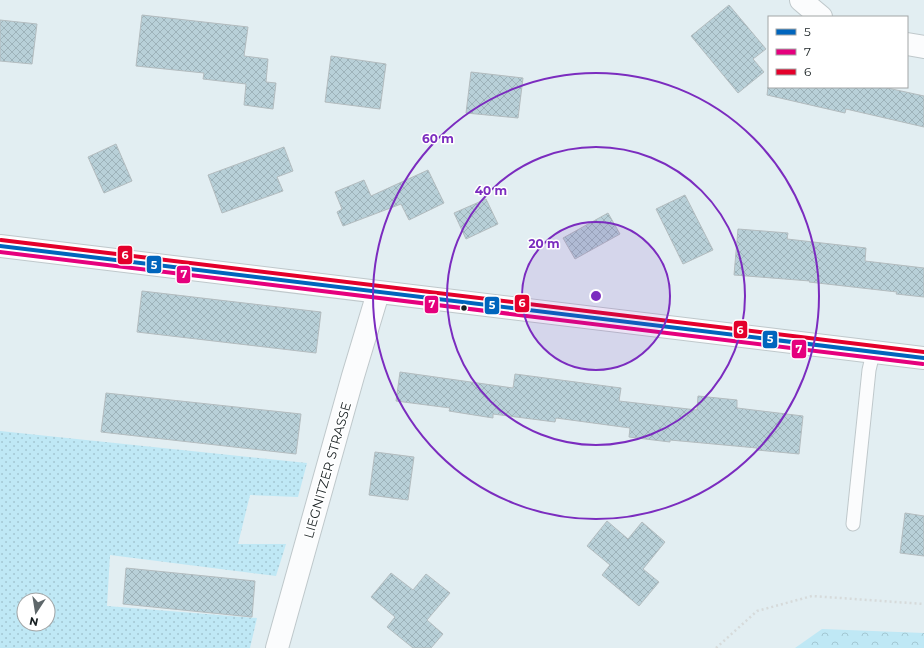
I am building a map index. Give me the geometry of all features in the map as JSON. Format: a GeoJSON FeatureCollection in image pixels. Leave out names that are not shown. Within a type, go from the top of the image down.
{"type":"FeatureCollection","features":[{"type":"Feature","properties":{"kind":"street"},"geometry":{"type":"LineString","coordinates":[[801,0],[820,16]]}},
{"type":"Feature","properties":{"kind":"street"},"geometry":{"type":"LineString","coordinates":[[908,44],[924,47]]}},
{"type":"Feature","properties":{"kind":"street"},"geometry":{"type":"LineString","coordinates":[[0,246],[924,358]]}},
{"type":"Feature","properties":{"kind":"street","name":"LIEGNITZER STRASSE"},"geometry":{"type":"LineString","coordinates":[[277,648],[353,376],[378,293]]}},
{"type":"Feature","properties":{"kind":"lane"},"geometry":{"type":"LineString","coordinates":[[853,524],[869,370],[873,353]]}},
{"type":"Feature","properties":{"kind":"path"},"geometry":{"type":"LineString","coordinates":[[716,648],[757,611],[812,596],[924,604]]}},
{"type":"Feature","properties":{"kind":"green space"},"geometry":{"type":"Polygon","coordinates":[[[0,431],[307,463],[298,497],[250,495],[238,544],[286,544],[276,576],[110,555],[107,606],[257,618],[250,648],[0,648],[0,431]]]}},
{"type":"Feature","properties":{"kind":"green space"},"geometry":{"type":"Polygon","coordinates":[[[822,629],[924,633],[924,648],[795,648],[822,629]]]}},
{"type":"Feature","properties":{"kind":"building"},"geometry":{"type":"Polygon","coordinates":[[[729,5],[766,49],[753,59],[764,72],[738,93],[691,36],[729,5]]]}},
{"type":"Feature","properties":{"kind":"building"},"geometry":{"type":"Polygon","coordinates":[[[142,15],[248,27],[244,56],[268,59],[266,82],[276,83],[273,109],[244,105],[246,84],[203,79],[204,73],[136,66],[142,15]]]}},
{"type":"Feature","properties":{"kind":"building"},"geometry":{"type":"Polygon","coordinates":[[[0,20],[37,24],[32,64],[0,61],[0,20]]]}},
{"type":"Feature","properties":{"kind":"building"},"geometry":{"type":"Polygon","coordinates":[[[331,56],[386,64],[380,109],[325,102],[331,56]]]}},
{"type":"Feature","properties":{"kind":"building"},"geometry":{"type":"Polygon","coordinates":[[[471,72],[523,78],[518,118],[466,113],[471,72]]]}},
{"type":"Feature","properties":{"kind":"building"},"geometry":{"type":"Polygon","coordinates":[[[768,87],[888,88],[924,96],[924,127],[846,109],[845,113],[767,95],[768,87]]]}},
{"type":"Feature","properties":{"kind":"building"},"geometry":{"type":"Polygon","coordinates":[[[116,144],[132,181],[104,193],[88,157],[116,144]]]}},
{"type":"Feature","properties":{"kind":"building"},"geometry":{"type":"Polygon","coordinates":[[[284,147],[293,171],[277,177],[283,191],[222,213],[208,175],[284,147]]]}},
{"type":"Feature","properties":{"kind":"building"},"geometry":{"type":"Polygon","coordinates":[[[428,170],[444,203],[409,220],[401,204],[343,226],[337,212],[342,209],[335,192],[364,180],[371,196],[428,170]]]}},
{"type":"Feature","properties":{"kind":"building"},"geometry":{"type":"Polygon","coordinates":[[[685,195],[713,250],[683,264],[656,209],[685,195]]]}},
{"type":"Feature","properties":{"kind":"building"},"geometry":{"type":"Polygon","coordinates":[[[486,199],[498,224],[466,239],[454,213],[486,199]]]}},
{"type":"Feature","properties":{"kind":"building"},"geometry":{"type":"Polygon","coordinates":[[[608,213],[620,234],[575,259],[563,238],[608,213]]]}},
{"type":"Feature","properties":{"kind":"building"},"geometry":{"type":"Polygon","coordinates":[[[738,229],[788,233],[787,239],[866,248],[865,261],[924,268],[924,297],[896,294],[897,292],[809,282],[810,281],[734,275],[738,229]]]}},
{"type":"Feature","properties":{"kind":"building"},"geometry":{"type":"Polygon","coordinates":[[[142,291],[321,312],[316,353],[137,332],[142,291]]]}},
{"type":"Feature","properties":{"kind":"building"},"geometry":{"type":"Polygon","coordinates":[[[400,372],[513,388],[515,374],[621,388],[619,401],[697,410],[698,396],[737,400],[737,408],[803,416],[799,454],[757,450],[757,448],[670,440],[670,442],[629,437],[630,428],[556,418],[555,422],[493,414],[493,418],[449,411],[450,408],[396,401],[400,372]]]}},
{"type":"Feature","properties":{"kind":"building"},"geometry":{"type":"Polygon","coordinates":[[[106,393],[301,414],[296,454],[101,432],[106,393]]]}},
{"type":"Feature","properties":{"kind":"building"},"geometry":{"type":"Polygon","coordinates":[[[375,452],[414,457],[408,500],[369,495],[375,452]]]}},
{"type":"Feature","properties":{"kind":"building"},"geometry":{"type":"Polygon","coordinates":[[[905,513],[924,516],[924,556],[900,553],[905,513]]]}},
{"type":"Feature","properties":{"kind":"building"},"geometry":{"type":"Polygon","coordinates":[[[607,521],[628,539],[642,522],[665,542],[643,569],[659,582],[639,606],[602,575],[610,565],[587,546],[607,521]]]}},
{"type":"Feature","properties":{"kind":"building"},"geometry":{"type":"Polygon","coordinates":[[[126,568],[255,581],[252,617],[123,604],[126,568]]]}},
{"type":"Feature","properties":{"kind":"building"},"geometry":{"type":"Polygon","coordinates":[[[391,573],[413,590],[426,574],[450,593],[427,620],[443,634],[431,648],[413,648],[387,627],[395,617],[371,597],[391,573]]]}},
{"type":"Feature","properties":{"kind":"transit line","name":"6"},"geometry":{"type":"LineString","coordinates":[[1,240],[924,352]]}},
{"type":"Feature","properties":{"kind":"transit line","name":"5"},"geometry":{"type":"LineString","coordinates":[[0,246],[924,358]]}},
{"type":"Feature","properties":{"kind":"transit line","name":"7"},"geometry":{"type":"LineString","coordinates":[[0,252],[923,364]]}}]}
